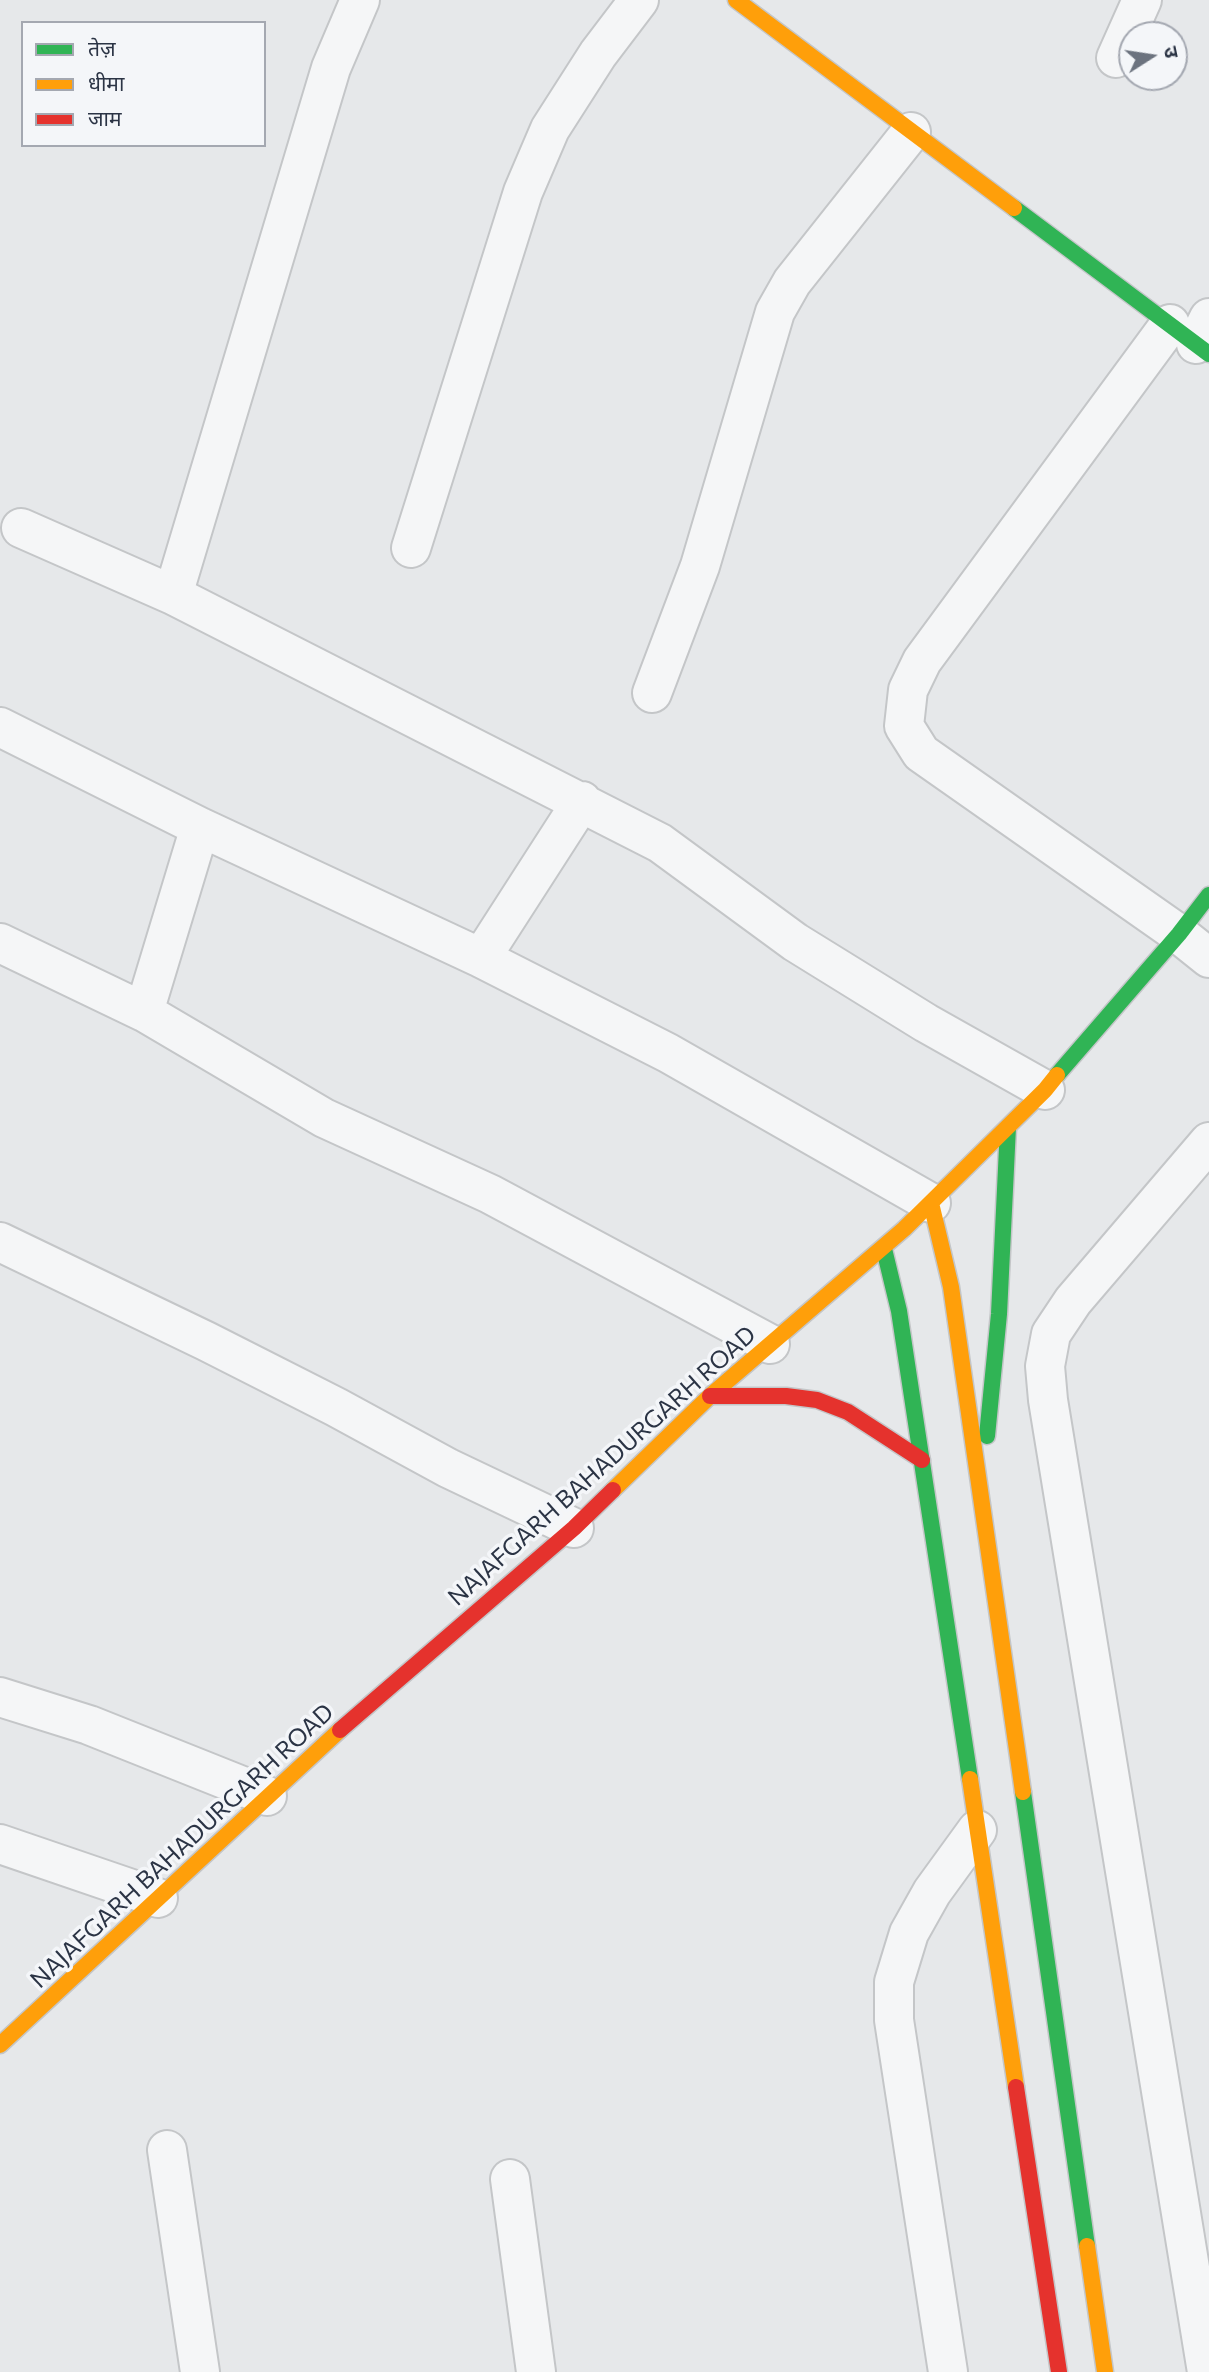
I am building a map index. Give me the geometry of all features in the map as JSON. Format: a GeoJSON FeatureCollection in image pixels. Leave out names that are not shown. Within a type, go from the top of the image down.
{"type":"FeatureCollection","features":[{"type":"Feature","properties":{"kind":"street"},"geometry":{"type":"LineString","coordinates":[[173,595],[331,68],[360,0]]}},
{"type":"Feature","properties":{"kind":"street"},"geometry":{"type":"LineString","coordinates":[[411,548],[523,191],[550,129],[598,54],[639,0]]}},
{"type":"Feature","properties":{"kind":"street"},"geometry":{"type":"LineString","coordinates":[[736,0],[911,132],[1196,335],[922,661],[908,690],[904,726],[921,753],[1179,934],[1209,958]]}},
{"type":"Feature","properties":{"kind":"street"},"geometry":{"type":"LineString","coordinates":[[1116,58],[1142,0]]}},
{"type":"Feature","properties":{"kind":"street"},"geometry":{"type":"LineString","coordinates":[[652,693],[704,553],[775,312],[792,282],[911,132]]}},
{"type":"Feature","properties":{"kind":"street"},"geometry":{"type":"LineString","coordinates":[[21,528],[173,595],[660,843],[805,949],[926,1023],[1045,1090]]}},
{"type":"Feature","properties":{"kind":"street"},"geometry":{"type":"LineString","coordinates":[[0,727],[200,827],[481,958],[668,1053],[931,1203],[951,1287],[1105,2372]]}},
{"type":"Feature","properties":{"kind":"street"},"geometry":{"type":"LineString","coordinates":[[481,958],[582,802]]}},
{"type":"Feature","properties":{"kind":"street"},"geometry":{"type":"LineString","coordinates":[[144,1012],[200,827]]}},
{"type":"Feature","properties":{"kind":"street","name":"NAJAFGARH BAHADURGARH ROAD"},"geometry":{"type":"LineString","coordinates":[[0,2045],[319,1748],[574,1528],[710,1396],[884,1249],[1045,1090],[1179,934],[1209,895]]}},
{"type":"Feature","properties":{"kind":"street"},"geometry":{"type":"LineString","coordinates":[[0,943],[144,1012],[324,1118],[490,1194],[770,1344]]}},
{"type":"Feature","properties":{"kind":"street"},"geometry":{"type":"LineString","coordinates":[[981,1495],[999,1314],[1008,1127]]}},
{"type":"Feature","properties":{"kind":"street"},"geometry":{"type":"LineString","coordinates":[[1208,2372],[1048,1400],[1045,1366],[1051,1334],[1073,1301],[1209,1142]]}},
{"type":"Feature","properties":{"kind":"street"},"geometry":{"type":"LineString","coordinates":[[0,1242],[206,1341],[448,1468],[574,1528]]}},
{"type":"Feature","properties":{"kind":"street"},"geometry":{"type":"LineString","coordinates":[[884,1249],[899,1311],[1059,2372]]}},
{"type":"Feature","properties":{"kind":"street"},"geometry":{"type":"LineString","coordinates":[[710,1396],[786,1396],[817,1400],[848,1412],[922,1460]]}},
{"type":"Feature","properties":{"kind":"street"},"geometry":{"type":"LineString","coordinates":[[0,1697],[89,1725],[267,1796]]}},
{"type":"Feature","properties":{"kind":"street"},"geometry":{"type":"LineString","coordinates":[[948,2372],[894,2020],[894,1982],[909,1933],[932,1892],[977,1830]]}},
{"type":"Feature","properties":{"kind":"street"},"geometry":{"type":"LineString","coordinates":[[0,1844],[158,1898]]}},
{"type":"Feature","properties":{"kind":"street"},"geometry":{"type":"LineString","coordinates":[[167,2150],[200,2372]]}},
{"type":"Feature","properties":{"kind":"street"},"geometry":{"type":"LineString","coordinates":[[510,2179],[536,2372]]}},
{"type":"Feature","properties":{"kind":"traffic: fast"},"geometry":{"type":"LineString","coordinates":[[1014,208],[1209,354]]}},
{"type":"Feature","properties":{"kind":"traffic: fast"},"geometry":{"type":"LineString","coordinates":[[1057,1075],[1179,934],[1209,895]]}},
{"type":"Feature","properties":{"kind":"traffic: fast"},"geometry":{"type":"LineString","coordinates":[[987,1436],[999,1314],[1008,1127]]}},
{"type":"Feature","properties":{"kind":"traffic: fast"},"geometry":{"type":"LineString","coordinates":[[884,1249],[899,1311],[970,1779]]}},
{"type":"Feature","properties":{"kind":"traffic: fast"},"geometry":{"type":"LineString","coordinates":[[1023,1792],[1087,2246]]}},
{"type":"Feature","properties":{"kind":"traffic: slow"},"geometry":{"type":"LineString","coordinates":[[736,0],[1014,208]]}},
{"type":"Feature","properties":{"kind":"traffic: slow"},"geometry":{"type":"LineString","coordinates":[[613,1490],[710,1396],[904,1229],[1057,1075]]}},
{"type":"Feature","properties":{"kind":"traffic: slow"},"geometry":{"type":"LineString","coordinates":[[931,1203],[951,1287],[1023,1792]]}},
{"type":"Feature","properties":{"kind":"traffic: slow"},"geometry":{"type":"LineString","coordinates":[[0,2045],[340,1730]]}},
{"type":"Feature","properties":{"kind":"traffic: slow"},"geometry":{"type":"LineString","coordinates":[[970,1779],[1016,2087]]}},
{"type":"Feature","properties":{"kind":"traffic: slow"},"geometry":{"type":"LineString","coordinates":[[1087,2246],[1105,2372]]}},
{"type":"Feature","properties":{"kind":"traffic: jam"},"geometry":{"type":"LineString","coordinates":[[710,1396],[786,1396],[817,1400],[848,1412],[922,1460]]}},
{"type":"Feature","properties":{"kind":"traffic: jam"},"geometry":{"type":"LineString","coordinates":[[340,1730],[574,1528],[613,1490]]}},
{"type":"Feature","properties":{"kind":"traffic: jam"},"geometry":{"type":"LineString","coordinates":[[1016,2087],[1059,2372]]}}]}
